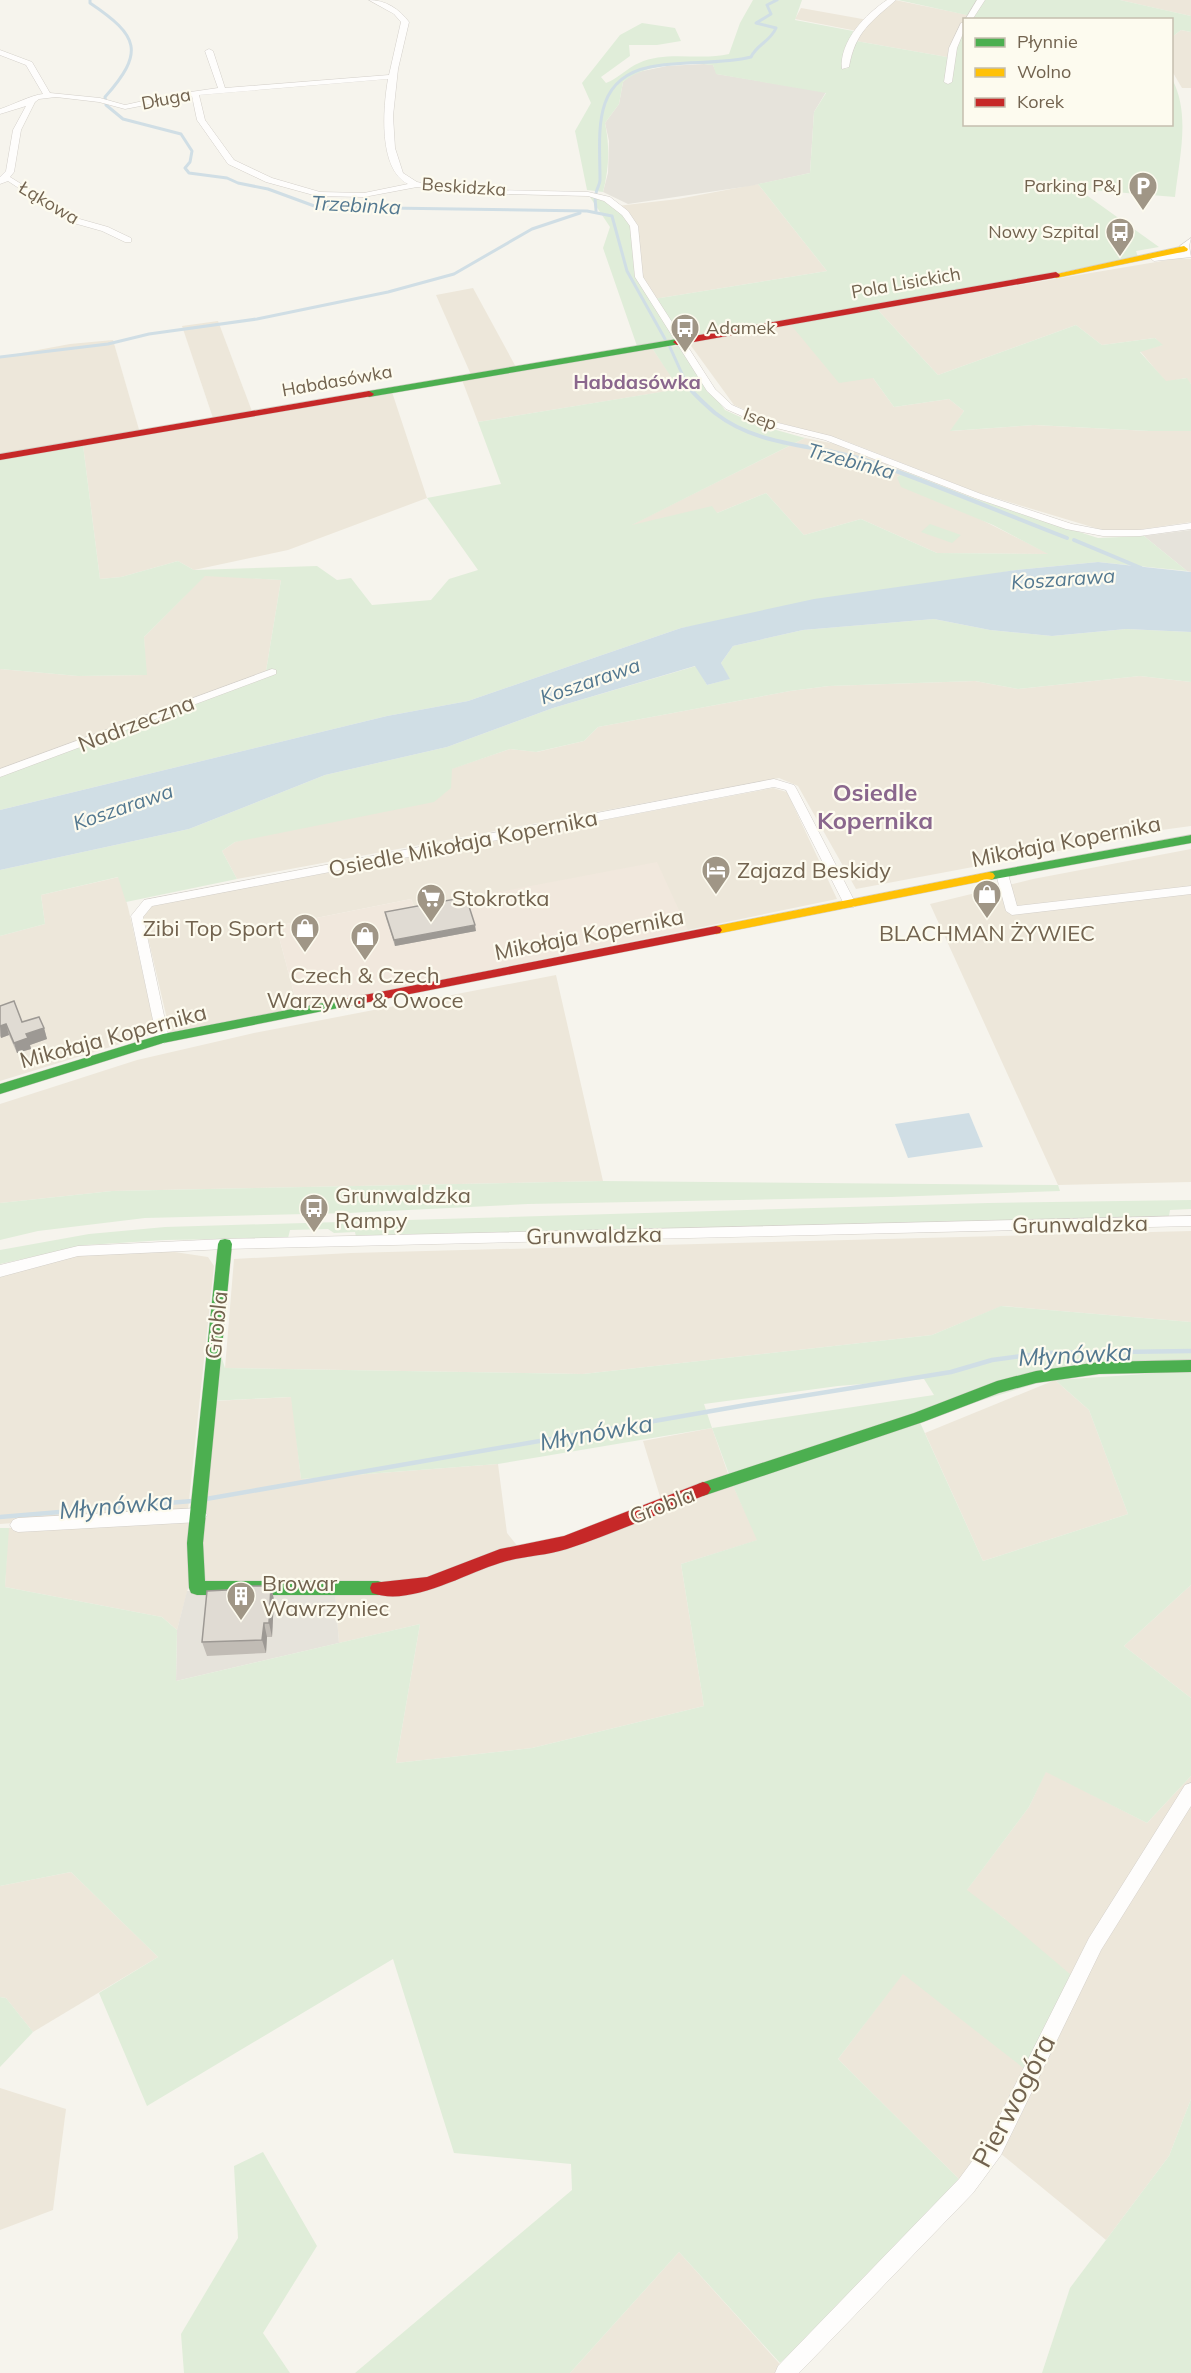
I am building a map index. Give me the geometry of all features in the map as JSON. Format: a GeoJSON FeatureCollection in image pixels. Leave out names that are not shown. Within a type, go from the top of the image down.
{"type":"FeatureCollection","features":[{"type":"Feature","properties":{"kind":"street","name":"Beskidzka"},"geometry":{"type":"LineString","coordinates":[[373,0],[397,12],[405,22],[391,76],[387,123],[393,162],[403,178],[415,185],[461,191],[588,194],[599,196],[617,206]]}},
{"type":"Feature","properties":{"kind":"street"},"geometry":{"type":"LineString","coordinates":[[845,67],[847,51],[858,29],[892,0]]}},
{"type":"Feature","properties":{"kind":"street"},"geometry":{"type":"LineString","coordinates":[[969,18],[981,0]]}},
{"type":"Feature","properties":{"kind":"street"},"geometry":{"type":"LineString","coordinates":[[948,82],[953,48],[963,27]]}},
{"type":"Feature","properties":{"kind":"street"},"geometry":{"type":"LineString","coordinates":[[210,51],[222,90]]}},
{"type":"Feature","properties":{"kind":"street"},"geometry":{"type":"LineString","coordinates":[[0,52],[29,64],[47,94],[0,112]]}},
{"type":"Feature","properties":{"kind":"street","name":"Długa"},"geometry":{"type":"LineString","coordinates":[[47,94],[99,100],[125,107],[195,93],[391,76]]}},
{"type":"Feature","properties":{"kind":"street"},"geometry":{"type":"LineString","coordinates":[[195,93],[201,120],[231,162],[269,180],[320,194],[363,195],[415,185]]}},
{"type":"Feature","properties":{"kind":"street"},"geometry":{"type":"LineString","coordinates":[[2,180],[10,172],[17,130],[32,101]]}},
{"type":"Feature","properties":{"kind":"street","name":"Łąkowa"},"geometry":{"type":"LineString","coordinates":[[2,180],[10,179],[73,220],[105,229],[128,240]]}},
{"type":"Feature","properties":{"kind":"street","name":"Isep"},"geometry":{"type":"LineString","coordinates":[[617,206],[634,226],[639,277],[712,391],[729,407],[763,422],[828,438],[978,496],[1070,527],[1103,533],[1140,534],[1191,526]]}},
{"type":"Feature","properties":{"kind":"street","name":"Pola Lisickich"},"geometry":{"type":"LineString","coordinates":[[680,340],[1138,260],[1189,248]]}},
{"type":"Feature","properties":{"kind":"street","name":"Habdasówka"},"geometry":{"type":"LineString","coordinates":[[0,457],[680,340]]}},
{"type":"Feature","properties":{"kind":"street","name":"Nadrzeczna"},"geometry":{"type":"LineString","coordinates":[[0,773],[272,672]]}},
{"type":"Feature","properties":{"kind":"street","name":"Osiedle Mikołaja Kopernika"},"geometry":{"type":"LineString","coordinates":[[163,1039],[137,916],[148,903],[774,783],[790,788],[850,904]]}},
{"type":"Feature","properties":{"kind":"street","name":"Mikołaja Kopernika"},"geometry":{"type":"LineString","coordinates":[[0,1089],[163,1039],[1191,839]]}},
{"type":"Feature","properties":{"kind":"street"},"geometry":{"type":"LineString","coordinates":[[1002,874],[1012,911],[1191,890]]}},
{"type":"Feature","properties":{"kind":"street","name":"Grunwaldzka"},"geometry":{"type":"LineString","coordinates":[[0,1271],[78,1251],[225,1244],[1191,1221]]}},
{"type":"Feature","properties":{"kind":"street","name":"Grobla"},"geometry":{"type":"LineString","coordinates":[[225,1244],[195,1543],[197,1588],[406,1588],[427,1584],[500,1556],[565,1543],[730,1479],[918,1418],[997,1387],[1036,1377],[1099,1368],[1191,1366]]}},
{"type":"Feature","properties":{"kind":"street"},"geometry":{"type":"LineString","coordinates":[[18,1526],[199,1515]]}},
{"type":"Feature","properties":{"kind":"street","name":"Pierwogóra"},"geometry":{"type":"LineString","coordinates":[[785,2373],[966,2186],[994,2148],[1095,1944],[1191,1791]]}},
{"type":"Feature","properties":{"kind":"shaded area"},"geometry":{"type":"Polygon","coordinates":[[[895,0],[968,15],[966,18],[963,18],[963,25],[947,57],[856,41],[863,28],[895,0]]]}},
{"type":"Feature","properties":{"kind":"shaded area"},"geometry":{"type":"Polygon","coordinates":[[[1120,0],[1191,0],[1191,16],[1155,8],[1120,0]]]}},
{"type":"Feature","properties":{"kind":"shaded area"},"geometry":{"type":"Polygon","coordinates":[[[801,8],[868,20],[857,31],[795,19],[801,8]]]}},
{"type":"Feature","properties":{"kind":"shaded area"},"geometry":{"type":"Polygon","coordinates":[[[1181,30],[1191,32],[1191,88],[1182,88],[1173,73],[1173,36],[1181,30]]]}},
{"type":"Feature","properties":{"kind":"shaded area"},"geometry":{"type":"Polygon","coordinates":[[[713,65],[717,74],[826,92],[814,112],[810,173],[750,186],[628,204],[603,192],[608,173],[609,141],[605,123],[619,104],[623,82],[633,73],[667,66],[713,65]]]}},
{"type":"Feature","properties":{"kind":"shaded area"},"geometry":{"type":"Polygon","coordinates":[[[758,184],[827,271],[654,299],[639,277],[617,206],[678,199],[758,184]]]}},
{"type":"Feature","properties":{"kind":"shaded area"},"geometry":{"type":"Polygon","coordinates":[[[1180,258],[1191,259],[1191,384],[1186,378],[1166,382],[1140,351],[1162,345],[1155,338],[1102,345],[1076,325],[938,375],[877,309],[1180,258]]]}},
{"type":"Feature","properties":{"kind":"shaded area"},"geometry":{"type":"Polygon","coordinates":[[[473,288],[517,369],[472,377],[436,295],[473,288]]]}},
{"type":"Feature","properties":{"kind":"shaded area"},"geometry":{"type":"Polygon","coordinates":[[[218,321],[253,414],[214,421],[182,326],[218,321]]]}},
{"type":"Feature","properties":{"kind":"shaded area"},"geometry":{"type":"Polygon","coordinates":[[[791,325],[873,378],[894,407],[949,399],[964,411],[951,431],[1034,425],[1191,431],[1191,522],[1137,530],[1102,530],[979,493],[843,440],[765,419],[734,405],[689,343],[791,325]]]}},
{"type":"Feature","properties":{"kind":"shaded area"},"geometry":{"type":"Polygon","coordinates":[[[113,340],[140,433],[0,457],[0,357],[70,344],[113,340]]]}},
{"type":"Feature","properties":{"kind":"shaded area"},"geometry":{"type":"Polygon","coordinates":[[[652,348],[680,389],[478,422],[462,380],[652,348]]]}},
{"type":"Feature","properties":{"kind":"shaded area"},"geometry":{"type":"Polygon","coordinates":[[[392,392],[427,498],[288,550],[194,570],[178,561],[121,577],[100,579],[83,445],[392,392]]]}},
{"type":"Feature","properties":{"kind":"shaded area"},"geometry":{"type":"Polygon","coordinates":[[[805,438],[836,444],[906,472],[897,477],[1049,554],[937,553],[861,519],[804,535],[766,493],[717,513],[629,526],[805,438]]]}},
{"type":"Feature","properties":{"kind":"shaded area"},"geometry":{"type":"Polygon","coordinates":[[[1191,530],[1191,572],[1144,536],[1191,530]]]}},
{"type":"Feature","properties":{"kind":"shaded area"},"geometry":{"type":"Polygon","coordinates":[[[205,575],[281,580],[266,671],[0,771],[0,669],[78,676],[146,675],[144,637],[205,575]]]}},
{"type":"Feature","properties":{"kind":"shaded area"},"geometry":{"type":"Polygon","coordinates":[[[1140,676],[1191,682],[1191,826],[1132,834],[1133,837],[856,889],[798,786],[779,778],[237,879],[222,851],[235,842],[510,749],[537,752],[584,741],[598,727],[790,691],[829,686],[975,681],[1018,689],[1140,676]]]}},
{"type":"Feature","properties":{"kind":"shaded area"},"geometry":{"type":"Polygon","coordinates":[[[773,788],[787,792],[837,899],[688,930],[488,895],[415,908],[411,899],[276,926],[298,1008],[170,1032],[143,916],[150,906],[773,788]]]}},
{"type":"Feature","properties":{"kind":"shaded area"},"geometry":{"type":"Polygon","coordinates":[[[1191,849],[1191,1182],[1058,1185],[930,904],[1033,879],[1191,849]]]}},
{"type":"Feature","properties":{"kind":"shaded area"},"geometry":{"type":"Polygon","coordinates":[[[657,862],[688,930],[298,1008],[276,926],[411,899],[415,908],[657,862]]]}},
{"type":"Feature","properties":{"kind":"shaded area"},"geometry":{"type":"Polygon","coordinates":[[[119,877],[128,907],[156,1033],[0,1081],[0,936],[45,924],[41,895],[119,877]]]}},
{"type":"Feature","properties":{"kind":"shaded area"},"geometry":{"type":"Polygon","coordinates":[[[556,975],[603,1181],[112,1191],[0,1203],[0,1104],[137,1060],[254,1033],[556,975]]]}},
{"type":"Feature","properties":{"kind":"shaded area"},"geometry":{"type":"Polygon","coordinates":[[[1191,1231],[1191,1322],[1002,1306],[932,1335],[583,1374],[225,1368],[234,1259],[351,1253],[1191,1231]]]}},
{"type":"Feature","properties":{"kind":"shaded area"},"geometry":{"type":"Polygon","coordinates":[[[148,1248],[208,1257],[214,1266],[188,1510],[0,1524],[0,1271],[78,1251],[148,1248]]]}},
{"type":"Feature","properties":{"kind":"shaded area"},"geometry":{"type":"Polygon","coordinates":[[[1055,1380],[1089,1410],[1128,1514],[983,1561],[925,1433],[1055,1380]]]}},
{"type":"Feature","properties":{"kind":"shaded area"},"geometry":{"type":"Polygon","coordinates":[[[292,1397],[301,1479],[498,1464],[507,1533],[527,1558],[662,1503],[643,1441],[712,1428],[730,1479],[758,1540],[681,1564],[704,1706],[532,1748],[396,1763],[420,1624],[339,1643],[334,1582],[189,1585],[177,1630],[162,1617],[5,1587],[8,1528],[205,1517],[215,1401],[292,1397]]]}},
{"type":"Feature","properties":{"kind":"shaded area"},"geometry":{"type":"Polygon","coordinates":[[[1191,1585],[1191,1698],[1124,1646],[1191,1585]]]}},
{"type":"Feature","properties":{"kind":"shaded area"},"geometry":{"type":"Polygon","coordinates":[[[187,1591],[335,1592],[339,1643],[176,1681],[177,1630],[187,1591]]]}},
{"type":"Feature","properties":{"kind":"shaded area"},"geometry":{"type":"Polygon","coordinates":[[[1046,1771],[1147,1823],[1191,1776],[1191,2099],[1169,2156],[1106,2240],[995,2149],[966,2186],[838,2059],[903,1973],[1031,2073],[1005,1919],[966,1891],[1029,1807],[1046,1771]]]}},
{"type":"Feature","properties":{"kind":"shaded area"},"geometry":{"type":"Polygon","coordinates":[[[71,1872],[158,1957],[33,2032],[6,1998],[0,1997],[0,1886],[71,1872]]]}},
{"type":"Feature","properties":{"kind":"shaded area"},"geometry":{"type":"Polygon","coordinates":[[[0,2088],[66,2109],[53,2210],[0,2230],[0,2088]]]}},
{"type":"Feature","properties":{"kind":"shaded area"},"geometry":{"type":"Polygon","coordinates":[[[679,2252],[788,2373],[570,2373],[679,2252]]]}},
{"type":"Feature","properties":{"kind":"green space"},"geometry":{"type":"Polygon","coordinates":[[[753,0],[802,0],[795,20],[853,31],[845,69],[848,68],[856,41],[947,57],[948,82],[950,83],[955,49],[963,33],[963,126],[1173,126],[1173,81],[1178,93],[1182,122],[1175,197],[1078,189],[1159,247],[1136,251],[1138,257],[877,309],[938,375],[1076,325],[1102,345],[1155,338],[1163,345],[1140,352],[1166,381],[1187,378],[1191,384],[1191,431],[1035,425],[950,431],[964,411],[949,399],[894,407],[873,378],[839,383],[791,325],[638,349],[603,248],[610,227],[588,194],[607,199],[634,226],[639,277],[654,299],[827,271],[758,184],[810,173],[814,112],[826,93],[716,74],[713,65],[678,64],[642,71],[623,82],[619,104],[605,123],[608,158],[603,192],[587,190],[575,131],[591,103],[582,83],[620,35],[642,23],[675,28],[681,41],[657,45],[629,45],[630,56],[601,77],[606,83],[649,59],[729,54],[740,23],[753,0]]]}},
{"type":"Feature","properties":{"kind":"green space"},"geometry":{"type":"Polygon","coordinates":[[[898,0],[981,0],[971,16],[898,0]]]}},
{"type":"Feature","properties":{"kind":"green space"},"geometry":{"type":"Polygon","coordinates":[[[984,0],[1120,0],[1191,16],[1191,32],[1181,30],[1173,36],[1173,18],[973,18],[984,0]]]}},
{"type":"Feature","properties":{"kind":"green space"},"geometry":{"type":"Polygon","coordinates":[[[678,346],[725,410],[758,425],[805,438],[632,525],[712,506],[717,513],[766,493],[804,535],[861,519],[937,553],[1048,554],[993,525],[901,487],[897,477],[906,472],[973,498],[1098,538],[1144,536],[1187,571],[1098,562],[1016,570],[681,628],[468,701],[387,716],[0,810],[0,777],[266,671],[281,580],[205,576],[144,637],[147,675],[78,676],[0,669],[0,457],[83,445],[100,579],[121,577],[178,561],[194,570],[317,566],[337,580],[351,578],[372,605],[431,600],[449,579],[478,570],[427,498],[501,484],[478,422],[679,389],[652,348],[678,346]]]}},
{"type":"Feature","properties":{"kind":"green space"},"geometry":{"type":"Polygon","coordinates":[[[930,524],[961,535],[952,543],[921,532],[930,524]]]}},
{"type":"Feature","properties":{"kind":"green space"},"geometry":{"type":"Polygon","coordinates":[[[934,619],[990,630],[1052,636],[1126,629],[1191,632],[1191,682],[1140,676],[1018,689],[975,681],[829,686],[790,691],[598,727],[584,741],[536,752],[510,749],[452,769],[451,788],[434,802],[235,842],[222,851],[237,879],[126,902],[118,877],[41,895],[45,924],[0,936],[0,870],[189,829],[325,775],[447,747],[553,708],[696,666],[707,685],[729,679],[721,663],[733,646],[803,630],[934,619]]]}},
{"type":"Feature","properties":{"kind":"green space"},"geometry":{"type":"Polygon","coordinates":[[[603,1181],[1058,1185],[1060,1191],[891,1197],[528,1204],[348,1213],[145,1218],[38,1231],[0,1240],[0,1203],[112,1191],[603,1181]]]}},
{"type":"Feature","properties":{"kind":"green space"},"geometry":{"type":"Polygon","coordinates":[[[1191,1200],[1191,1209],[1170,1210],[1169,1216],[356,1237],[355,1232],[334,1233],[328,1229],[290,1230],[288,1238],[165,1240],[87,1245],[0,1264],[0,1250],[89,1234],[165,1227],[988,1203],[1191,1200]]]}},
{"type":"Feature","properties":{"kind":"green space"},"geometry":{"type":"Polygon","coordinates":[[[1001,1306],[1191,1322],[1191,1360],[1104,1363],[730,1477],[712,1428],[498,1464],[301,1479],[291,1397],[209,1401],[215,1337],[225,1368],[583,1374],[932,1335],[1001,1306]],[[924,1379],[838,1386],[704,1404],[712,1428],[934,1395],[924,1379]]]}},
{"type":"Feature","properties":{"kind":"green space"},"geometry":{"type":"Polygon","coordinates":[[[1191,1371],[1191,1585],[1124,1646],[1191,1698],[1191,1776],[1147,1823],[1046,1772],[1029,1807],[967,1890],[1077,1980],[1031,2074],[903,1974],[838,2059],[966,2186],[780,2363],[679,2252],[570,2373],[355,2373],[572,2190],[571,2164],[454,2153],[393,1959],[147,2106],[99,1993],[158,1957],[71,1872],[0,1886],[0,1528],[9,1528],[5,1587],[162,1617],[177,1630],[176,1681],[420,1624],[396,1763],[532,1748],[704,1706],[681,1564],[757,1540],[730,1479],[918,1418],[983,1561],[1128,1514],[1089,1410],[1055,1380],[1191,1371]]]}},
{"type":"Feature","properties":{"kind":"green space"},"geometry":{"type":"Polygon","coordinates":[[[0,1997],[6,1998],[33,2032],[0,2067],[0,1997]]]}},
{"type":"Feature","properties":{"kind":"green space"},"geometry":{"type":"Polygon","coordinates":[[[1191,2099],[1191,2373],[1042,2373],[1070,2288],[1169,2156],[1191,2099]]]}},
{"type":"Feature","properties":{"kind":"green space"},"geometry":{"type":"Polygon","coordinates":[[[263,2152],[317,2246],[263,2333],[290,2373],[184,2373],[181,2334],[238,2238],[234,2166],[263,2152]]]}},
{"type":"Feature","properties":{"kind":"water","name":"Koszarawa"},"geometry":{"type":"Polygon","coordinates":[[[1098,562],[1191,572],[1191,632],[1126,629],[1052,636],[990,630],[934,619],[803,630],[733,646],[721,663],[730,679],[707,685],[695,666],[553,708],[447,747],[325,775],[189,829],[0,870],[0,810],[387,716],[468,701],[681,628],[814,599],[1016,570],[1098,562]]]}},
{"type":"Feature","properties":{"kind":"water"},"geometry":{"type":"Polygon","coordinates":[[[969,1113],[983,1147],[908,1158],[895,1124],[969,1113]]]}},
{"type":"Feature","properties":{"kind":"building","name":"Stokrotka"},"geometry":{"type":"Polygon","coordinates":[[[466,897],[475,925],[394,940],[385,912],[466,897]]]}},
{"type":"Feature","properties":{"kind":"building"},"geometry":{"type":"Polygon","coordinates":[[[14,1001],[22,1022],[39,1017],[44,1028],[26,1034],[28,1038],[14,1043],[6,1024],[0,1026],[0,1006],[14,1001]]]}},
{"type":"Feature","properties":{"kind":"building","name":"Browar Wawrzyniec"},"geometry":{"type":"Polygon","coordinates":[[[246,1586],[271,1586],[269,1623],[264,1623],[262,1640],[202,1642],[207,1591],[246,1589],[246,1586]]]}},
{"type":"Feature","properties":{"kind":"waterway","name":"Trzebinka"},"geometry":{"type":"LineString","coordinates":[[90,0],[90,3],[119,25],[127,35],[131,46],[131,56],[126,68],[105,97],[106,105],[123,119],[181,134],[192,151],[190,162],[185,168],[189,173],[227,178],[238,183],[268,189],[317,207],[587,211],[612,216],[627,271],[665,339]]}},
{"type":"Feature","properties":{"kind":"waterway"},"geometry":{"type":"LineString","coordinates":[[596,211],[595,195],[600,180],[600,127],[608,96],[617,83],[631,73],[650,67],[751,57],[776,28],[756,23],[771,14],[767,5],[777,0]]}},
{"type":"Feature","properties":{"kind":"waterway"},"geometry":{"type":"LineString","coordinates":[[0,357],[108,344],[149,334],[257,319],[388,292],[454,274],[532,229],[580,213]]}},
{"type":"Feature","properties":{"kind":"waterway","name":"Trzebinka"},"geometry":{"type":"LineString","coordinates":[[669,345],[687,385]]}},
{"type":"Feature","properties":{"kind":"waterway","name":"Trzebinka"},"geometry":{"type":"LineString","coordinates":[[686,384],[715,413],[751,433],[871,462],[1067,538]]}},
{"type":"Feature","properties":{"kind":"waterway","name":"Trzebinka"},"geometry":{"type":"LineString","coordinates":[[1074,540],[1141,568]]}},
{"type":"Feature","properties":{"kind":"waterway","name":"Młynówka"},"geometry":{"type":"LineString","coordinates":[[206,1499],[746,1405],[951,1372],[992,1360],[1045,1353],[1191,1351]]}},
{"type":"Feature","properties":{"kind":"waterway","name":"Młynówka"},"geometry":{"type":"LineString","coordinates":[[0,1517],[192,1501]]}},
{"type":"Feature","properties":{"kind":"traffic: fast"},"geometry":{"type":"LineString","coordinates":[[369,394],[677,342]]}},
{"type":"Feature","properties":{"kind":"traffic: fast"},"geometry":{"type":"LineString","coordinates":[[989,876],[1191,839]]}},
{"type":"Feature","properties":{"kind":"traffic: fast"},"geometry":{"type":"LineString","coordinates":[[0,1089],[163,1039],[344,1003]]}},
{"type":"Feature","properties":{"kind":"traffic: fast"},"geometry":{"type":"LineString","coordinates":[[225,1244],[195,1543],[197,1588],[378,1588]]}},
{"type":"Feature","properties":{"kind":"traffic: fast"},"geometry":{"type":"LineString","coordinates":[[703,1489],[918,1418],[997,1387],[1036,1377],[1099,1368],[1191,1366]]}},
{"type":"Feature","properties":{"kind":"traffic: slow"},"geometry":{"type":"LineString","coordinates":[[1056,275],[1184,249]]}},
{"type":"Feature","properties":{"kind":"traffic: slow"},"geometry":{"type":"LineString","coordinates":[[716,930],[989,876]]}},
{"type":"Feature","properties":{"kind":"traffic: jam"},"geometry":{"type":"LineString","coordinates":[[677,342],[1056,275]]}},
{"type":"Feature","properties":{"kind":"traffic: jam"},"geometry":{"type":"LineString","coordinates":[[0,457],[369,394]]}},
{"type":"Feature","properties":{"kind":"traffic: jam"},"geometry":{"type":"LineString","coordinates":[[344,1003],[716,930]]}},
{"type":"Feature","properties":{"kind":"traffic: jam"},"geometry":{"type":"LineString","coordinates":[[378,1588],[406,1588],[427,1584],[500,1556],[565,1543],[703,1489]]}},
{"type":"Feature","properties":{"kind":"place","name":"Parking P&J"},"geometry":{"type":"Point","coordinates":[1143,212]}},
{"type":"Feature","properties":{"kind":"place","name":"Nowy Szpital"},"geometry":{"type":"Point","coordinates":[1120,258]}},
{"type":"Feature","properties":{"kind":"place","name":"Adamek"},"geometry":{"type":"Point","coordinates":[685,354]}},
{"type":"Feature","properties":{"kind":"place","name":"Zajazd Beskidy"},"geometry":{"type":"Point","coordinates":[716,896]}},
{"type":"Feature","properties":{"kind":"place","name":"BLACHMAN ŻYWIEC"},"geometry":{"type":"Point","coordinates":[987,920]}},
{"type":"Feature","properties":{"kind":"place","name":"Stokrotka"},"geometry":{"type":"Point","coordinates":[431,924]}},
{"type":"Feature","properties":{"kind":"place","name":"Zibi Top Sport"},"geometry":{"type":"Point","coordinates":[305,954]}},
{"type":"Feature","properties":{"kind":"place","name":"Czech & Czech Warzywa & Owoce"},"geometry":{"type":"Point","coordinates":[365,962]}},
{"type":"Feature","properties":{"kind":"place","name":"Grunwaldzka Rampy"},"geometry":{"type":"Point","coordinates":[314,1234]}},
{"type":"Feature","properties":{"kind":"place","name":"Browar Wawrzyniec"},"geometry":{"type":"Point","coordinates":[241,1622]}},
{"type":"Feature","properties":{"kind":"district","name":"Habdasówka"},"geometry":{"type":"Point","coordinates":[637,382]}},
{"type":"Feature","properties":{"kind":"district","name":"Osiedle Kopernika"},"geometry":{"type":"Point","coordinates":[875,807]}}]}
